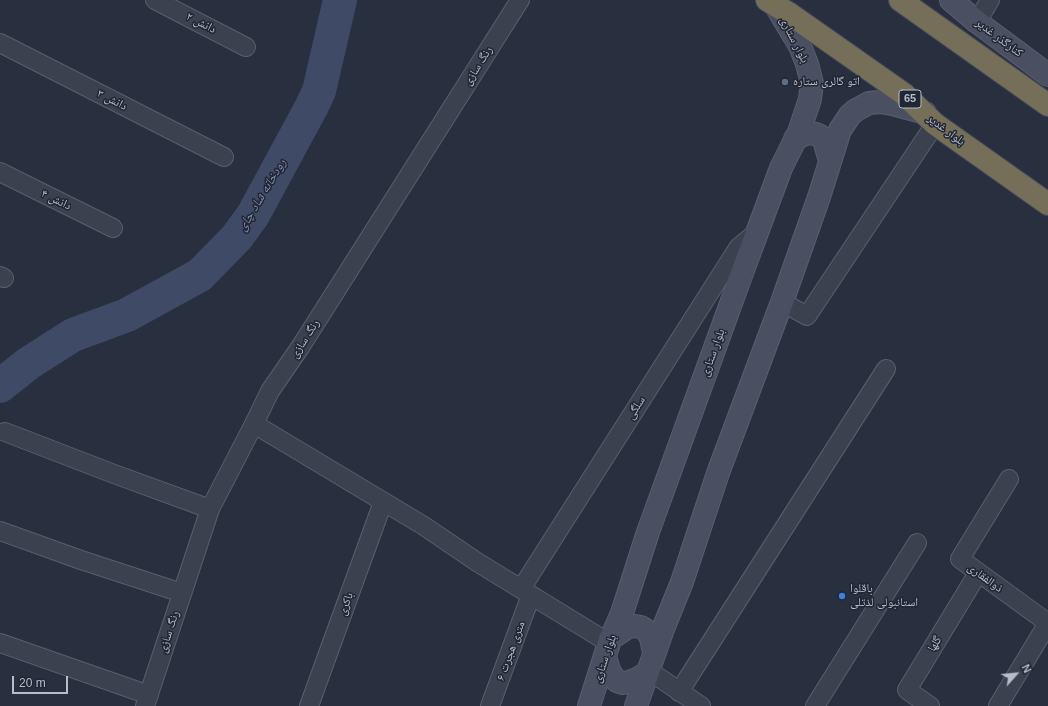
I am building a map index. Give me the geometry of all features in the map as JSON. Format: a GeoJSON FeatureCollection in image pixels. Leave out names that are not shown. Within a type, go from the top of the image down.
{"type":"FeatureCollection","features":[{"type":"Feature","properties":{"kind":"highway"},"geometry":{"type":"LineString","coordinates":[[900,0],[1048,105]]}},
{"type":"Feature","properties":{"kind":"highway","name":"بلوار غدیر"},"geometry":{"type":"LineString","coordinates":[[772,3],[904,94],[930,119],[1048,204]]}},
{"type":"Feature","properties":{"kind":"main road","name":"کنارگذر غدیر"},"geometry":{"type":"LineString","coordinates":[[952,0],[977,22],[1048,75]]}},
{"type":"Feature","properties":{"kind":"main road","name":"بلوار ستاری"},"geometry":{"type":"LineString","coordinates":[[589,706],[608,646],[622,613],[648,532],[757,232],[781,168],[796,139],[810,99],[812,83],[800,46],[772,3]]}},
{"type":"Feature","properties":{"kind":"main road"},"geometry":{"type":"LineString","coordinates":[[636,706],[682,582],[718,473],[782,302],[840,130],[850,115],[869,103],[880,102],[892,104],[930,119]]}},
{"type":"Feature","properties":{"kind":"main road"},"geometry":{"type":"LineString","coordinates":[[796,139],[812,133],[820,136],[824,140],[830,161]]}},
{"type":"Feature","properties":{"kind":"main road"},"geometry":{"type":"LineString","coordinates":[[628,627],[642,627],[651,638],[650,665],[629,682],[623,683],[617,681],[609,670],[608,646],[628,627]]}},
{"type":"Feature","properties":{"kind":"street","name":"دانش ۲"},"geometry":{"type":"LineString","coordinates":[[155,0],[246,47]]}},
{"type":"Feature","properties":{"kind":"street","name":"رنگ سازی"},"geometry":{"type":"LineString","coordinates":[[147,700],[210,509],[270,391],[301,346],[520,0]]}},
{"type":"Feature","properties":{"kind":"street"},"geometry":{"type":"LineString","coordinates":[[977,22],[990,0]]}},
{"type":"Feature","properties":{"kind":"street","name":"دانش ۳"},"geometry":{"type":"LineString","coordinates":[[0,44],[224,157]]}},
{"type":"Feature","properties":{"kind":"street"},"geometry":{"type":"LineString","coordinates":[[782,302],[807,316],[930,119]]}},
{"type":"Feature","properties":{"kind":"street","name":"دانش ۴"},"geometry":{"type":"LineString","coordinates":[[0,172],[113,228]]}},
{"type":"Feature","properties":{"kind":"street","name":"سلگی"},"geometry":{"type":"LineString","coordinates":[[526,592],[738,248],[757,232]]}},
{"type":"Feature","properties":{"kind":"street"},"geometry":{"type":"LineString","coordinates":[[679,692],[886,369]]}},
{"type":"Feature","properties":{"kind":"street"},"geometry":{"type":"LineString","coordinates":[[254,424],[424,526],[477,562],[608,646]]}},
{"type":"Feature","properties":{"kind":"street"},"geometry":{"type":"LineString","coordinates":[[5,432],[210,509]]}},
{"type":"Feature","properties":{"kind":"street","name":"ذوالفقاری"},"geometry":{"type":"LineString","coordinates":[[1009,479],[960,559],[1048,623]]}},
{"type":"Feature","properties":{"kind":"street","name":"باکری"},"geometry":{"type":"LineString","coordinates":[[309,706],[383,502]]}},
{"type":"Feature","properties":{"kind":"street"},"geometry":{"type":"LineString","coordinates":[[0,531],[81,560],[182,593]]}},
{"type":"Feature","properties":{"kind":"street"},"geometry":{"type":"LineString","coordinates":[[815,706],[917,543]]}},
{"type":"Feature","properties":{"kind":"street","name":"گلها"},"geometry":{"type":"LineString","coordinates":[[930,706],[907,690],[978,573]]}},
{"type":"Feature","properties":{"kind":"street","name":"۶ متری هجرت"},"geometry":{"type":"LineString","coordinates":[[490,706],[526,592]]}},
{"type":"Feature","properties":{"kind":"street"},"geometry":{"type":"LineString","coordinates":[[998,706],[1048,623]]}},
{"type":"Feature","properties":{"kind":"street"},"geometry":{"type":"LineString","coordinates":[[0,643],[147,700]]}},
{"type":"Feature","properties":{"kind":"street"},"geometry":{"type":"LineString","coordinates":[[650,665],[679,692],[701,706]]}},
{"type":"Feature","properties":{"kind":"waterway","name":"رودخانه شاد چای"},"geometry":{"type":"LineString","coordinates":[[0,386],[29,363],[73,335],[127,315],[200,275],[237,237],[253,215],[319,91],[340,0]]}},
{"type":"Feature","properties":{"kind":"place","name":"اتو گالری ستاره"},"geometry":{"type":"Point","coordinates":[785,82]}},
{"type":"Feature","properties":{"kind":"place","name":"باقلوا استانبولی لذتلی"},"geometry":{"type":"Point","coordinates":[842,596]}}]}
